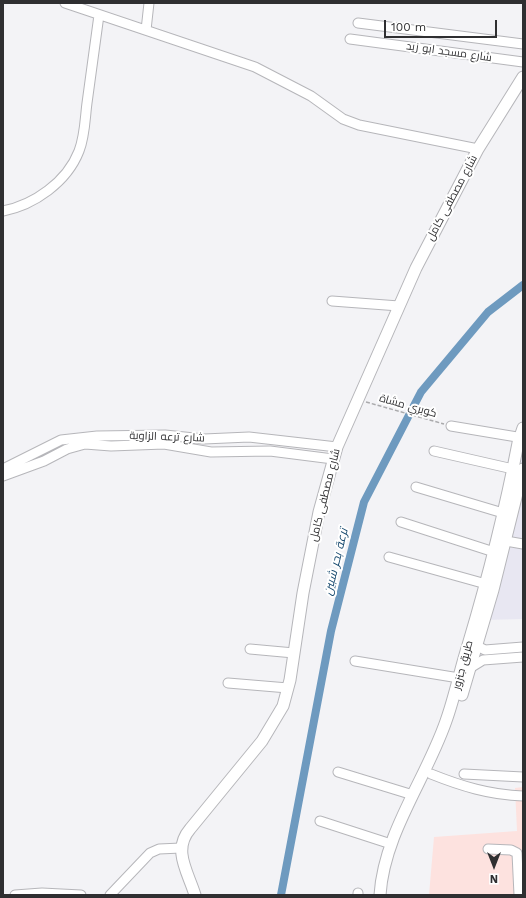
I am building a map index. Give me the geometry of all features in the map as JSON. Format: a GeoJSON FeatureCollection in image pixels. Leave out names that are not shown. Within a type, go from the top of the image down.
{"type":"FeatureCollection","features":[{"type":"Feature","properties":{"kind":"main road","name":"شارع مصطفى كامل"},"geometry":{"type":"LineString","coordinates":[[181,848],[185,834],[270,730],[283,706],[288,688],[303,593],[319,512],[337,447],[416,268],[478,149],[523,77]]}},
{"type":"Feature","properties":{"kind":"main road","name":"طريق جنزور"},"geometry":{"type":"LineString","coordinates":[[386,895],[397,847],[448,734],[477,646],[506,540],[518,469],[522,434]]}},
{"type":"Feature","properties":{"kind":"main road","name":"طريق جنزور"},"geometry":{"type":"LineString","coordinates":[[380,895],[383,872],[391,844],[440,738],[486,584],[503,513],[518,469]]}},
{"type":"Feature","properties":{"kind":"main road"},"geometry":{"type":"LineString","coordinates":[[181,848],[183,862],[195,895]]}},
{"type":"Feature","properties":{"kind":"street"},"geometry":{"type":"LineString","coordinates":[[65,3],[255,67],[311,96],[354,124],[367,128],[478,149]]}},
{"type":"Feature","properties":{"kind":"street"},"geometry":{"type":"LineString","coordinates":[[146,30],[148,3]]}},
{"type":"Feature","properties":{"kind":"street"},"geometry":{"type":"LineString","coordinates":[[3,211],[17,209],[53,187],[68,169],[79,151],[84,130],[99,15]]}},
{"type":"Feature","properties":{"kind":"street"},"geometry":{"type":"LineString","coordinates":[[358,22],[523,44]]}},
{"type":"Feature","properties":{"kind":"street","name":"شارع مسجد ابو زيد"},"geometry":{"type":"LineString","coordinates":[[350,39],[523,62]]}},
{"type":"Feature","properties":{"kind":"street"},"geometry":{"type":"LineString","coordinates":[[332,300],[399,306]]}},
{"type":"Feature","properties":{"kind":"street"},"geometry":{"type":"LineString","coordinates":[[451,426],[522,434]]}},
{"type":"Feature","properties":{"kind":"street","name":"شارع ترعه الزاوية"},"geometry":{"type":"LineString","coordinates":[[3,469],[62,440],[97,436],[165,435],[204,439],[254,438],[337,447]]}},
{"type":"Feature","properties":{"kind":"street","name":"شارع ترعه الزاوية"},"geometry":{"type":"LineString","coordinates":[[3,476],[44,461],[67,449],[85,444],[111,446],[164,444],[211,452],[270,451],[333,459]]}},
{"type":"Feature","properties":{"kind":"street"},"geometry":{"type":"LineString","coordinates":[[434,451],[518,469]]}},
{"type":"Feature","properties":{"kind":"street"},"geometry":{"type":"LineString","coordinates":[[416,487],[503,513]]}},
{"type":"Feature","properties":{"kind":"street"},"geometry":{"type":"LineString","coordinates":[[401,522],[494,552]]}},
{"type":"Feature","properties":{"kind":"street"},"geometry":{"type":"LineString","coordinates":[[506,540],[523,544]]}},
{"type":"Feature","properties":{"kind":"street"},"geometry":{"type":"LineString","coordinates":[[389,557],[486,584]]}},
{"type":"Feature","properties":{"kind":"street"},"geometry":{"type":"LineString","coordinates":[[477,646],[486,650],[523,647]]}},
{"type":"Feature","properties":{"kind":"street"},"geometry":{"type":"LineString","coordinates":[[250,649],[294,653]]}},
{"type":"Feature","properties":{"kind":"street"},"geometry":{"type":"LineString","coordinates":[[470,668],[483,660],[523,657]]}},
{"type":"Feature","properties":{"kind":"street"},"geometry":{"type":"LineString","coordinates":[[356,661],[458,678]]}},
{"type":"Feature","properties":{"kind":"street"},"geometry":{"type":"LineString","coordinates":[[228,684],[288,688]]}},
{"type":"Feature","properties":{"kind":"street"},"geometry":{"type":"LineString","coordinates":[[338,772],[413,795]]}},
{"type":"Feature","properties":{"kind":"street"},"geometry":{"type":"LineString","coordinates":[[431,774],[454,784],[477,790],[523,796]]}},
{"type":"Feature","properties":{"kind":"street"},"geometry":{"type":"LineString","coordinates":[[464,774],[523,777]]}},
{"type":"Feature","properties":{"kind":"street"},"geometry":{"type":"LineString","coordinates":[[320,821],[391,844]]}},
{"type":"Feature","properties":{"kind":"street"},"geometry":{"type":"LineString","coordinates":[[110,895],[150,853],[159,849],[181,848]]}},
{"type":"Feature","properties":{"kind":"street"},"geometry":{"type":"LineString","coordinates":[[488,849],[511,850],[517,853],[519,895]]}},
{"type":"Feature","properties":{"kind":"street"},"geometry":{"type":"LineString","coordinates":[[14,895],[42,893],[81,895]]}},
{"type":"Feature","properties":{"kind":"path","name":"كوبري مشاة"},"geometry":{"type":"LineString","coordinates":[[371,403],[440,423]]}},
{"type":"Feature","properties":{"kind":"shaded area"},"geometry":{"type":"Polygon","coordinates":[[[523,450],[523,619],[482,620],[523,450]]]}},
{"type":"Feature","properties":{"kind":"shaded area"},"geometry":{"type":"Polygon","coordinates":[[[523,787],[523,895],[429,895],[434,837],[517,831],[515,788],[523,787]]]}},
{"type":"Feature","properties":{"kind":"waterway","name":"ترعة بحر شبين"},"geometry":{"type":"LineString","coordinates":[[281,895],[331,631],[364,502],[421,392],[488,312],[523,285]]}}]}
